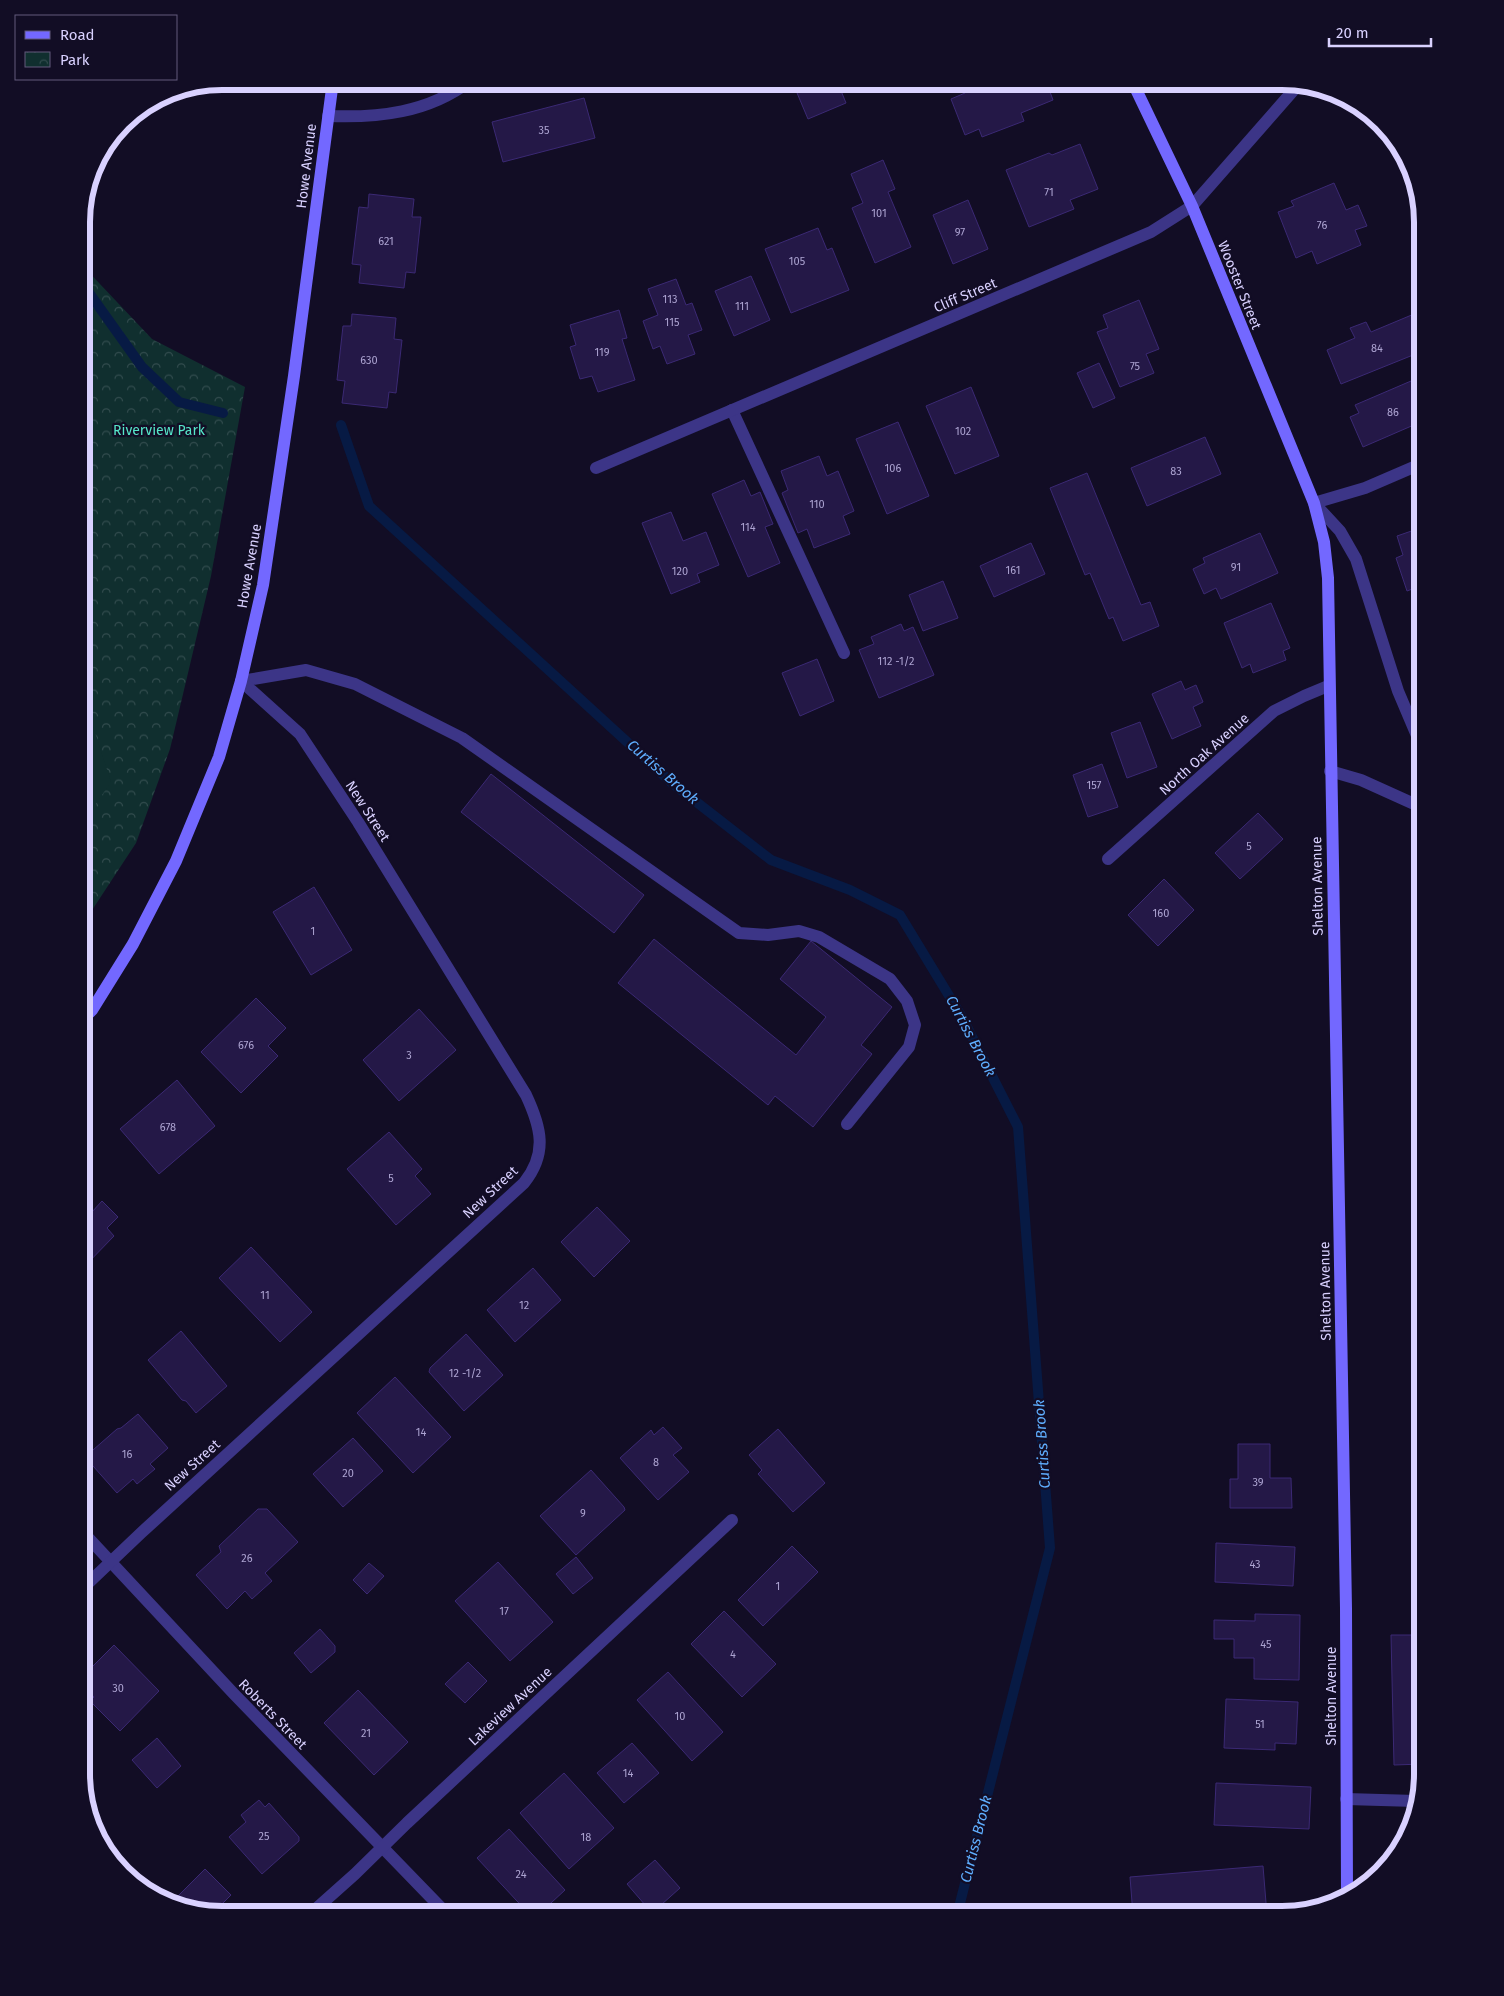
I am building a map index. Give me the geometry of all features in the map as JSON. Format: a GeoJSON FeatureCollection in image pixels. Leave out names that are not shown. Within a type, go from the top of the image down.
{"type":"FeatureCollection","features":[{"type":"Feature","properties":{"kind":"main road","name":"Howe Avenue"},"geometry":{"type":"LineString","coordinates":[[90,1012],[133,944],[176,861],[219,757],[241,681],[263,585],[294,376],[332,90]]}},
{"type":"Feature","properties":{"kind":"main road","name":"Wooster Street"},"geometry":{"type":"LineString","coordinates":[[1136,90],[1192,206],[1314,503],[1324,542],[1328,578],[1328,686]]}},
{"type":"Feature","properties":{"kind":"main road","name":"Shelton Avenue"},"geometry":{"type":"LineString","coordinates":[[1328,686],[1345,1578],[1347,1889]]}},
{"type":"Feature","properties":{"kind":"street"},"geometry":{"type":"LineString","coordinates":[[328,116],[379,116],[410,111],[440,100],[456,90]]}},
{"type":"Feature","properties":{"kind":"street","name":"Cliff Street"},"geometry":{"type":"LineString","coordinates":[[596,468],[1151,232],[1192,206],[1293,91]]}},
{"type":"Feature","properties":{"kind":"street"},"geometry":{"type":"LineString","coordinates":[[732,410],[844,653]]}},
{"type":"Feature","properties":{"kind":"street"},"geometry":{"type":"LineString","coordinates":[[1314,503],[1365,488],[1414,467]]}},
{"type":"Feature","properties":{"kind":"street","name":"Wooster Street"},"geometry":{"type":"LineString","coordinates":[[1314,503],[1340,531],[1356,559],[1398,691],[1414,732]]}},
{"type":"Feature","properties":{"kind":"street"},"geometry":{"type":"LineString","coordinates":[[241,681],[306,670],[355,684],[462,738],[739,933],[768,936],[799,931],[818,937],[890,978],[907,1001],[914,1025],[909,1047],[847,1124]]}},
{"type":"Feature","properties":{"kind":"street","name":"New Street"},"geometry":{"type":"LineString","coordinates":[[90,1581],[524,1183],[530,1175],[539,1151],[540,1137],[537,1119],[526,1095],[358,822],[300,734],[241,681]]}},
{"type":"Feature","properties":{"kind":"street","name":"North Oak Avenue"},"geometry":{"type":"LineString","coordinates":[[1108,859],[1274,711],[1328,686]]}},
{"type":"Feature","properties":{"kind":"street"},"geometry":{"type":"LineString","coordinates":[[1330,771],[1361,780],[1414,804]]}},
{"type":"Feature","properties":{"kind":"street","name":"Lakeview Avenue"},"geometry":{"type":"LineString","coordinates":[[319,1906],[732,1520]]}},
{"type":"Feature","properties":{"kind":"street","name":"Roberts Street"},"geometry":{"type":"LineString","coordinates":[[90,1540],[234,1694],[439,1906]]}},
{"type":"Feature","properties":{"kind":"street"},"geometry":{"type":"LineString","coordinates":[[1346,1799],[1411,1801]]}},
{"type":"Feature","properties":{"kind":"green space","name":"Riverview Park"},"geometry":{"type":"Polygon","coordinates":[[[90,273],[152,339],[245,387],[211,576],[170,749],[136,843],[90,913],[90,273]]]}},
{"type":"Feature","properties":{"kind":"green space"},"geometry":{"type":"Polygon","coordinates":[[[90,717],[111,782],[90,812],[90,717]]]}},
{"type":"Feature","properties":{"kind":"building"},"geometry":{"type":"Polygon","coordinates":[[[796,90],[841,90],[846,103],[808,119],[796,90]]]}},
{"type":"Feature","properties":{"kind":"building"},"geometry":{"type":"Polygon","coordinates":[[[964,90],[1049,90],[1053,100],[1021,113],[1024,121],[982,137],[979,129],[965,135],[951,99],[965,93],[964,90]]]}},
{"type":"Feature","properties":{"kind":"building"},"geometry":{"type":"Polygon","coordinates":[[[584,98],[595,138],[503,162],[492,122],[584,98]]]}},
{"type":"Feature","properties":{"kind":"building"},"geometry":{"type":"Polygon","coordinates":[[[1080,144],[1098,189],[1070,200],[1074,209],[1029,227],[1006,170],[1049,153],[1052,155],[1080,144]]]}},
{"type":"Feature","properties":{"kind":"building"},"geometry":{"type":"Polygon","coordinates":[[[883,160],[895,189],[888,192],[911,247],[875,263],[852,208],[863,203],[851,174],[883,160]]]}},
{"type":"Feature","properties":{"kind":"building"},"geometry":{"type":"Polygon","coordinates":[[[1334,183],[1346,210],[1358,205],[1367,226],[1355,230],[1361,245],[1317,264],[1312,251],[1296,258],[1278,212],[1294,206],[1291,201],[1334,183]]]}},
{"type":"Feature","properties":{"kind":"building"},"geometry":{"type":"Polygon","coordinates":[[[369,194],[414,199],[412,217],[421,217],[415,273],[406,272],[404,288],[359,283],[361,265],[352,264],[359,207],[368,208],[369,194]]]}},
{"type":"Feature","properties":{"kind":"building"},"geometry":{"type":"Polygon","coordinates":[[[968,200],[988,249],[953,264],[933,215],[968,200]]]}},
{"type":"Feature","properties":{"kind":"building"},"geometry":{"type":"Polygon","coordinates":[[[818,228],[827,250],[832,248],[849,290],[791,313],[765,249],[818,228]]]}},
{"type":"Feature","properties":{"kind":"building"},"geometry":{"type":"Polygon","coordinates":[[[751,276],[770,320],[734,336],[715,291],[751,276]]]}},
{"type":"Feature","properties":{"kind":"building"},"geometry":{"type":"Polygon","coordinates":[[[676,279],[686,305],[692,303],[702,330],[688,335],[695,354],[667,364],[660,346],[653,349],[643,321],[658,315],[648,289],[676,279]]]}},
{"type":"Feature","properties":{"kind":"building"},"geometry":{"type":"Polygon","coordinates":[[[1139,300],[1159,349],[1146,354],[1154,373],[1120,387],[1097,332],[1108,328],[1103,315],[1139,300]]]}},
{"type":"Feature","properties":{"kind":"building"},"geometry":{"type":"Polygon","coordinates":[[[619,310],[627,338],[622,339],[635,380],[598,392],[592,376],[580,379],[570,347],[576,345],[570,325],[619,310]]]}},
{"type":"Feature","properties":{"kind":"building"},"geometry":{"type":"Polygon","coordinates":[[[352,314],[396,318],[394,339],[402,340],[396,393],[389,392],[387,408],[342,403],[345,381],[337,380],[343,326],[351,326],[352,314]]]}},
{"type":"Feature","properties":{"kind":"building"},"geometry":{"type":"Polygon","coordinates":[[[1414,314],[1414,355],[1341,384],[1327,350],[1355,338],[1350,328],[1366,322],[1371,332],[1414,314]]]}},
{"type":"Feature","properties":{"kind":"building"},"geometry":{"type":"Polygon","coordinates":[[[1099,363],[1115,398],[1093,408],[1077,373],[1099,363]]]}},
{"type":"Feature","properties":{"kind":"building"},"geometry":{"type":"Polygon","coordinates":[[[1411,381],[1414,390],[1414,425],[1363,447],[1350,417],[1359,413],[1355,405],[1411,381]]]}},
{"type":"Feature","properties":{"kind":"building"},"geometry":{"type":"Polygon","coordinates":[[[971,387],[999,456],[955,474],[926,406],[971,387]]]}},
{"type":"Feature","properties":{"kind":"building"},"geometry":{"type":"Polygon","coordinates":[[[898,422],[929,496],[887,514],[856,439],[898,422]]]}},
{"type":"Feature","properties":{"kind":"building"},"geometry":{"type":"Polygon","coordinates":[[[1205,437],[1221,474],[1147,506],[1131,468],[1205,437]]]}},
{"type":"Feature","properties":{"kind":"building"},"geometry":{"type":"Polygon","coordinates":[[[819,456],[827,476],[838,471],[854,511],[843,516],[850,534],[814,548],[807,529],[798,533],[782,493],[788,490],[781,471],[819,456]]]}},
{"type":"Feature","properties":{"kind":"building"},"geometry":{"type":"Polygon","coordinates":[[[1087,473],[1141,605],[1150,602],[1159,626],[1123,641],[1113,617],[1109,619],[1090,573],[1085,575],[1050,488],[1087,473]]]}},
{"type":"Feature","properties":{"kind":"building"},"geometry":{"type":"Polygon","coordinates":[[[744,480],[751,496],[760,492],[773,524],[765,527],[780,563],[748,577],[712,494],[744,480]]]}},
{"type":"Feature","properties":{"kind":"building"},"geometry":{"type":"Polygon","coordinates":[[[671,512],[683,541],[706,532],[719,565],[697,574],[700,582],[671,594],[642,523],[671,512]]]}},
{"type":"Feature","properties":{"kind":"building"},"geometry":{"type":"Polygon","coordinates":[[[1414,530],[1414,588],[1407,591],[1396,558],[1403,555],[1397,536],[1414,530]]]}},
{"type":"Feature","properties":{"kind":"building"},"geometry":{"type":"Polygon","coordinates":[[[1260,533],[1278,573],[1221,599],[1216,588],[1204,594],[1193,569],[1205,563],[1203,558],[1260,533]]]}},
{"type":"Feature","properties":{"kind":"building"},"geometry":{"type":"Polygon","coordinates":[[[1031,543],[1045,574],[994,597],[980,566],[1031,543]]]}},
{"type":"Feature","properties":{"kind":"building"},"geometry":{"type":"Polygon","coordinates":[[[943,581],[958,618],[923,631],[909,595],[943,581]]]}},
{"type":"Feature","properties":{"kind":"building"},"geometry":{"type":"Polygon","coordinates":[[[1271,603],[1290,648],[1283,651],[1286,660],[1253,673],[1250,664],[1242,668],[1224,623],[1271,603]]]}},
{"type":"Feature","properties":{"kind":"building"},"geometry":{"type":"Polygon","coordinates":[[[901,624],[904,631],[913,627],[934,675],[879,698],[859,650],[874,644],[871,637],[901,624]]]}},
{"type":"Feature","properties":{"kind":"building"},"geometry":{"type":"Polygon","coordinates":[[[817,659],[834,701],[800,716],[782,673],[817,659]]]}},
{"type":"Feature","properties":{"kind":"building"},"geometry":{"type":"Polygon","coordinates":[[[1181,681],[1185,690],[1196,685],[1203,702],[1193,707],[1201,726],[1172,739],[1152,694],[1181,681]]]}},
{"type":"Feature","properties":{"kind":"building"},"geometry":{"type":"Polygon","coordinates":[[[1140,722],[1157,767],[1127,778],[1111,733],[1140,722]]]}},
{"type":"Feature","properties":{"kind":"building"},"geometry":{"type":"Polygon","coordinates":[[[1102,764],[1118,807],[1088,817],[1073,775],[1102,764]]]}},
{"type":"Feature","properties":{"kind":"building"},"geometry":{"type":"Polygon","coordinates":[[[491,774],[644,895],[614,933],[461,812],[491,774]]]}},
{"type":"Feature","properties":{"kind":"building"},"geometry":{"type":"Polygon","coordinates":[[[1258,813],[1283,839],[1240,879],[1215,853],[1258,813]]]}},
{"type":"Feature","properties":{"kind":"building"},"geometry":{"type":"Polygon","coordinates":[[[1164,879],[1194,910],[1158,946],[1128,915],[1164,879]]]}},
{"type":"Feature","properties":{"kind":"building"},"geometry":{"type":"Polygon","coordinates":[[[314,887],[352,950],[311,975],[273,912],[314,887]]]}},
{"type":"Feature","properties":{"kind":"building"},"geometry":{"type":"Polygon","coordinates":[[[654,939],[796,1055],[826,1017],[780,979],[811,941],[892,1007],[861,1045],[872,1054],[813,1127],[775,1096],[768,1105],[618,983],[654,939]]]}},
{"type":"Feature","properties":{"kind":"building"},"geometry":{"type":"Polygon","coordinates":[[[256,998],[286,1028],[268,1046],[278,1056],[241,1093],[201,1052],[256,998]]]}},
{"type":"Feature","properties":{"kind":"building"},"geometry":{"type":"Polygon","coordinates":[[[419,1009],[456,1050],[399,1101],[363,1060],[419,1009]]]}},
{"type":"Feature","properties":{"kind":"building"},"geometry":{"type":"Polygon","coordinates":[[[177,1080],[215,1126],[159,1174],[120,1129],[177,1080]]]}},
{"type":"Feature","properties":{"kind":"building"},"geometry":{"type":"Polygon","coordinates":[[[389,1132],[422,1169],[415,1176],[431,1194],[396,1225],[347,1169],[389,1132]]]}},
{"type":"Feature","properties":{"kind":"building"},"geometry":{"type":"Polygon","coordinates":[[[102,1201],[118,1217],[107,1228],[114,1236],[90,1261],[90,1212],[102,1201]]]}},
{"type":"Feature","properties":{"kind":"building"},"geometry":{"type":"Polygon","coordinates":[[[597,1207],[630,1241],[594,1277],[561,1242],[597,1207]]]}},
{"type":"Feature","properties":{"kind":"building"},"geometry":{"type":"Polygon","coordinates":[[[251,1247],[312,1312],[280,1342],[219,1278],[251,1247]]]}},
{"type":"Feature","properties":{"kind":"building"},"geometry":{"type":"Polygon","coordinates":[[[533,1268],[561,1300],[515,1342],[487,1310],[533,1268]]]}},
{"type":"Feature","properties":{"kind":"building"},"geometry":{"type":"Polygon","coordinates":[[[181,1331],[227,1386],[196,1413],[186,1401],[182,1400],[148,1360],[181,1331]]]}},
{"type":"Feature","properties":{"kind":"building"},"geometry":{"type":"Polygon","coordinates":[[[466,1334],[503,1375],[464,1411],[429,1372],[430,1368],[466,1334]]]}},
{"type":"Feature","properties":{"kind":"building"},"geometry":{"type":"Polygon","coordinates":[[[395,1377],[451,1437],[413,1473],[357,1413],[395,1377]]]}},
{"type":"Feature","properties":{"kind":"building"},"geometry":{"type":"Polygon","coordinates":[[[138,1414],[168,1448],[150,1464],[155,1469],[137,1484],[133,1479],[117,1493],[90,1463],[90,1453],[117,1429],[121,1428],[138,1414]]]}},
{"type":"Feature","properties":{"kind":"building"},"geometry":{"type":"Polygon","coordinates":[[[663,1427],[682,1448],[673,1455],[689,1472],[658,1500],[620,1458],[651,1430],[654,1435],[663,1427]]]}},
{"type":"Feature","properties":{"kind":"building"},"geometry":{"type":"Polygon","coordinates":[[[778,1429],[825,1483],[793,1512],[758,1474],[762,1470],[749,1455],[778,1429]]]}},
{"type":"Feature","properties":{"kind":"building"},"geometry":{"type":"Polygon","coordinates":[[[353,1438],[383,1471],[343,1507],[313,1474],[353,1438]]]}},
{"type":"Feature","properties":{"kind":"building"},"geometry":{"type":"Polygon","coordinates":[[[1238,1444],[1270,1444],[1270,1478],[1291,1478],[1292,1508],[1230,1508],[1230,1479],[1238,1479],[1238,1444]]]}},
{"type":"Feature","properties":{"kind":"building"},"geometry":{"type":"Polygon","coordinates":[[[591,1470],[625,1510],[576,1555],[540,1516],[591,1470]]]}},
{"type":"Feature","properties":{"kind":"building"},"geometry":{"type":"Polygon","coordinates":[[[258,1509],[267,1509],[298,1542],[265,1573],[272,1581],[252,1599],[245,1591],[227,1609],[196,1575],[221,1552],[219,1546],[258,1509]]]}},
{"type":"Feature","properties":{"kind":"building"},"geometry":{"type":"Polygon","coordinates":[[[1216,1543],[1295,1547],[1293,1586],[1215,1582],[1216,1543]]]}},
{"type":"Feature","properties":{"kind":"building"},"geometry":{"type":"Polygon","coordinates":[[[792,1546],[818,1572],[763,1626],[738,1600],[792,1546]]]}},
{"type":"Feature","properties":{"kind":"building"},"geometry":{"type":"Polygon","coordinates":[[[576,1557],[593,1578],[573,1594],[556,1574],[576,1557]]]}},
{"type":"Feature","properties":{"kind":"building"},"geometry":{"type":"Polygon","coordinates":[[[498,1562],[553,1622],[510,1661],[455,1601],[498,1562]]]}},
{"type":"Feature","properties":{"kind":"building"},"geometry":{"type":"Polygon","coordinates":[[[369,1563],[384,1576],[367,1594],[353,1580],[369,1563]]]}},
{"type":"Feature","properties":{"kind":"building"},"geometry":{"type":"Polygon","coordinates":[[[724,1611],[776,1664],[742,1697],[691,1644],[724,1611]]]}},
{"type":"Feature","properties":{"kind":"building"},"geometry":{"type":"Polygon","coordinates":[[[1255,1614],[1300,1615],[1299,1680],[1254,1679],[1254,1658],[1234,1658],[1234,1639],[1214,1639],[1214,1620],[1255,1621],[1255,1614]]]}},
{"type":"Feature","properties":{"kind":"building"},"geometry":{"type":"Polygon","coordinates":[[[320,1629],[335,1646],[335,1652],[311,1673],[294,1653],[320,1629]]]}},
{"type":"Feature","properties":{"kind":"building"},"geometry":{"type":"Polygon","coordinates":[[[1391,1635],[1414,1635],[1414,1764],[1394,1765],[1391,1635]]]}},
{"type":"Feature","properties":{"kind":"building"},"geometry":{"type":"Polygon","coordinates":[[[114,1645],[159,1691],[120,1731],[90,1701],[94,1697],[90,1693],[90,1669],[114,1645]]]}},
{"type":"Feature","properties":{"kind":"building"},"geometry":{"type":"Polygon","coordinates":[[[468,1662],[487,1681],[465,1703],[445,1684],[468,1662]]]}},
{"type":"Feature","properties":{"kind":"building"},"geometry":{"type":"Polygon","coordinates":[[[668,1672],[723,1732],[692,1761],[637,1700],[668,1672]]]}},
{"type":"Feature","properties":{"kind":"building"},"geometry":{"type":"Polygon","coordinates":[[[358,1690],[408,1742],[374,1775],[324,1723],[358,1690]]]}},
{"type":"Feature","properties":{"kind":"building"},"geometry":{"type":"Polygon","coordinates":[[[1226,1699],[1298,1702],[1296,1744],[1275,1743],[1275,1750],[1224,1748],[1226,1699]]]}},
{"type":"Feature","properties":{"kind":"building"},"geometry":{"type":"Polygon","coordinates":[[[157,1738],[181,1766],[157,1788],[132,1760],[157,1738]]]}},
{"type":"Feature","properties":{"kind":"building"},"geometry":{"type":"Polygon","coordinates":[[[632,1743],[659,1773],[624,1803],[597,1773],[632,1743]]]}},
{"type":"Feature","properties":{"kind":"building"},"geometry":{"type":"Polygon","coordinates":[[[564,1773],[614,1828],[569,1869],[520,1813],[564,1773]]]}},
{"type":"Feature","properties":{"kind":"building"},"geometry":{"type":"Polygon","coordinates":[[[1216,1783],[1311,1787],[1309,1829],[1214,1825],[1216,1783]]]}},
{"type":"Feature","properties":{"kind":"building"},"geometry":{"type":"Polygon","coordinates":[[[259,1800],[265,1807],[269,1803],[299,1837],[299,1841],[262,1874],[229,1837],[246,1822],[241,1815],[259,1800]]]}},
{"type":"Feature","properties":{"kind":"building"},"geometry":{"type":"Polygon","coordinates":[[[509,1829],[565,1890],[548,1906],[522,1906],[477,1858],[509,1829]]]}},
{"type":"Feature","properties":{"kind":"building"},"geometry":{"type":"Polygon","coordinates":[[[655,1860],[680,1888],[660,1906],[646,1906],[627,1884],[655,1860]]]}},
{"type":"Feature","properties":{"kind":"building"},"geometry":{"type":"Polygon","coordinates":[[[1263,1866],[1266,1906],[1132,1906],[1130,1877],[1263,1866]]]}},
{"type":"Feature","properties":{"kind":"building"},"geometry":{"type":"Polygon","coordinates":[[[205,1869],[231,1895],[220,1906],[205,1905],[177,1897],[205,1869]]]}},
{"type":"Feature","properties":{"kind":"waterway","name":"Curtiss Brook"},"geometry":{"type":"LineString","coordinates":[[90,294],[142,367],[179,402],[223,413]]}},
{"type":"Feature","properties":{"kind":"waterway","name":"Curtiss Brook"},"geometry":{"type":"LineString","coordinates":[[341,425],[369,506],[672,783],[771,860],[850,890],[900,915],[962,1017],[1018,1127],[1050,1548],[959,1906]]}}]}
